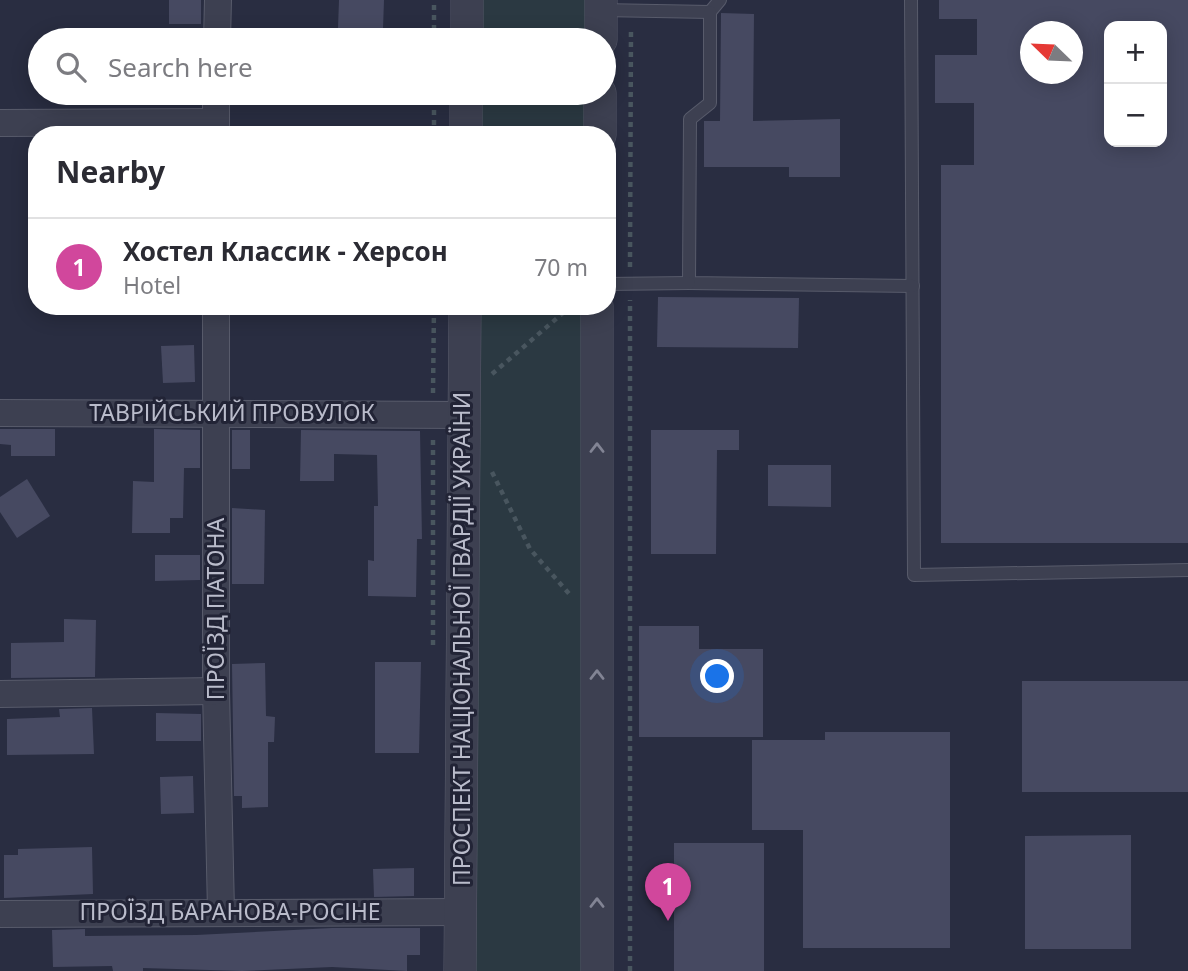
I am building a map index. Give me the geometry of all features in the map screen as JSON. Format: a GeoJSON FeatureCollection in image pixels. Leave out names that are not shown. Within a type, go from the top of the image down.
{"type":"FeatureCollection","features":[{"type":"Feature","properties":{"kind":"street"},"geometry":{"type":"LineString","coordinates":[[217,28],[218,0]]}},
{"type":"Feature","properties":{"kind":"street"},"geometry":{"type":"LineString","coordinates":[[467,0],[467,28]]}},
{"type":"Feature","properties":{"kind":"street"},"geometry":{"type":"LineString","coordinates":[[216,105],[216,126]]}},
{"type":"Feature","properties":{"kind":"street"},"geometry":{"type":"LineString","coordinates":[[466,105],[466,126]]}},
{"type":"Feature","properties":{"kind":"street"},"geometry":{"type":"LineString","coordinates":[[600,105],[600,126]]}},
{"type":"Feature","properties":{"kind":"street"},"geometry":{"type":"LineString","coordinates":[[0,123],[130,126]]}},
{"type":"Feature","properties":{"kind":"street","name":"ПРОЇЗД ПАТОНА"},"geometry":{"type":"LineString","coordinates":[[216,315],[216,691],[221,911]]}},
{"type":"Feature","properties":{"kind":"street","name":"ПРОСПЕКТ НАЦІОНАЛЬНОЇ ГВАРДІЇ УКРАЇНИ"},"geometry":{"type":"LineString","coordinates":[[460,971],[449,415],[464,315]]}},
{"type":"Feature","properties":{"kind":"street"},"geometry":{"type":"LineString","coordinates":[[597,315],[597,971]]}},
{"type":"Feature","properties":{"kind":"street","name":"ТАВРІЙСЬКИЙ ПРОВУЛОК"},"geometry":{"type":"LineString","coordinates":[[0,412],[216,411],[449,415]]}},
{"type":"Feature","properties":{"kind":"street"},"geometry":{"type":"LineString","coordinates":[[0,694],[216,691]]}},
{"type":"Feature","properties":{"kind":"street","name":"ПРОЇЗД БАРАНОВА-РОСІНЕ"},"geometry":{"type":"LineString","coordinates":[[0,914],[460,912]]}},
{"type":"Feature","properties":{"kind":"lane"},"geometry":{"type":"LineString","coordinates":[[689,283],[690,119],[710,103],[710,12],[720,0]]}},
{"type":"Feature","properties":{"kind":"lane"},"geometry":{"type":"LineString","coordinates":[[911,0],[914,575],[1188,570]]}},
{"type":"Feature","properties":{"kind":"lane"},"geometry":{"type":"LineString","coordinates":[[609,15],[710,12]]}},
{"type":"Feature","properties":{"kind":"lane"},"geometry":{"type":"LineString","coordinates":[[616,284],[913,286]]}},
{"type":"Feature","properties":{"kind":"path"},"geometry":{"type":"LineString","coordinates":[[434,0],[434,28]]}},
{"type":"Feature","properties":{"kind":"path"},"geometry":{"type":"LineString","coordinates":[[616,101],[631,284],[629,971]]}},
{"type":"Feature","properties":{"kind":"path"},"geometry":{"type":"LineString","coordinates":[[434,105],[434,126]]}},
{"type":"Feature","properties":{"kind":"path"},"geometry":{"type":"LineString","coordinates":[[433,649],[449,415],[435,315]]}},
{"type":"Feature","properties":{"kind":"path"},"geometry":{"type":"LineString","coordinates":[[488,378],[561,315]]}},
{"type":"Feature","properties":{"kind":"path"},"geometry":{"type":"LineString","coordinates":[[488,464],[530,549],[586,613],[630,646]]}},
{"type":"Feature","properties":{"kind":"shaded area"},"geometry":{"type":"Polygon","coordinates":[[[479,0],[586,0],[586,28],[479,28],[479,0]]]}},
{"type":"Feature","properties":{"kind":"shaded area"},"geometry":{"type":"Polygon","coordinates":[[[479,105],[586,105],[586,126],[478,126],[479,105]]]}},
{"type":"Feature","properties":{"kind":"shaded area"},"geometry":{"type":"Polygon","coordinates":[[[478,315],[586,315],[586,971],[474,971],[478,315]]]}},
{"type":"Feature","properties":{"kind":"building"},"geometry":{"type":"Polygon","coordinates":[[[169,0],[201,0],[201,24],[169,24],[169,0]]]}},
{"type":"Feature","properties":{"kind":"building"},"geometry":{"type":"Polygon","coordinates":[[[339,0],[384,0],[383,28],[338,28],[339,0]]]}},
{"type":"Feature","properties":{"kind":"building"},"geometry":{"type":"Polygon","coordinates":[[[939,0],[1188,0],[1188,543],[941,543],[941,165],[974,165],[974,103],[935,103],[935,55],[977,55],[977,19],[939,19],[939,0]]]}},
{"type":"Feature","properties":{"kind":"building"},"geometry":{"type":"Polygon","coordinates":[[[721,13],[754,14],[753,121],[840,119],[840,177],[789,177],[789,167],[704,167],[704,121],[720,121],[721,13]]]}},
{"type":"Feature","properties":{"kind":"building"},"geometry":{"type":"Polygon","coordinates":[[[658,297],[799,298],[798,348],[657,347],[658,297]]]}},
{"type":"Feature","properties":{"kind":"building"},"geometry":{"type":"Polygon","coordinates":[[[194,345],[195,382],[163,383],[161,346],[194,345]]]}},
{"type":"Feature","properties":{"kind":"building"},"geometry":{"type":"Polygon","coordinates":[[[0,429],[55,429],[55,456],[11,456],[11,445],[0,444],[0,429]]]}},
{"type":"Feature","properties":{"kind":"building"},"geometry":{"type":"Polygon","coordinates":[[[154,429],[200,430],[200,468],[184,468],[183,518],[170,518],[170,533],[132,533],[133,481],[154,482],[154,429]]]}},
{"type":"Feature","properties":{"kind":"building"},"geometry":{"type":"Polygon","coordinates":[[[232,430],[250,430],[250,469],[232,469],[232,430]]]}},
{"type":"Feature","properties":{"kind":"building"},"geometry":{"type":"Polygon","coordinates":[[[301,430],[420,431],[422,539],[417,539],[416,597],[368,596],[368,560],[374,561],[374,506],[378,506],[377,455],[334,454],[334,481],[300,481],[301,430]]]}},
{"type":"Feature","properties":{"kind":"building"},"geometry":{"type":"Polygon","coordinates":[[[651,430],[739,430],[739,450],[717,450],[716,554],[651,554],[651,430]]]}},
{"type":"Feature","properties":{"kind":"building"},"geometry":{"type":"Polygon","coordinates":[[[768,465],[831,465],[831,507],[768,506],[768,465]]]}},
{"type":"Feature","properties":{"kind":"building"},"geometry":{"type":"Polygon","coordinates":[[[27,479],[50,516],[17,538],[0,512],[0,497],[27,479]]]}},
{"type":"Feature","properties":{"kind":"building"},"geometry":{"type":"Polygon","coordinates":[[[232,508],[265,510],[264,584],[232,584],[232,508]]]}},
{"type":"Feature","properties":{"kind":"building"},"geometry":{"type":"Polygon","coordinates":[[[155,555],[200,555],[200,580],[155,581],[155,555]]]}},
{"type":"Feature","properties":{"kind":"building"},"geometry":{"type":"Polygon","coordinates":[[[64,619],[96,620],[95,677],[11,678],[11,643],[64,642],[64,619]]]}},
{"type":"Feature","properties":{"kind":"building"},"geometry":{"type":"Polygon","coordinates":[[[639,626],[699,626],[699,649],[763,649],[763,737],[639,737],[639,626]]]}},
{"type":"Feature","properties":{"kind":"building"},"geometry":{"type":"Polygon","coordinates":[[[375,662],[421,662],[419,753],[375,753],[375,662]]]}},
{"type":"Feature","properties":{"kind":"building"},"geometry":{"type":"Polygon","coordinates":[[[265,663],[266,716],[275,717],[274,742],[268,742],[268,807],[242,808],[242,796],[234,796],[232,664],[265,663]]]}},
{"type":"Feature","properties":{"kind":"building"},"geometry":{"type":"Polygon","coordinates":[[[1022,681],[1188,681],[1188,792],[1022,792],[1022,681]]]}},
{"type":"Feature","properties":{"kind":"building"},"geometry":{"type":"Polygon","coordinates":[[[92,708],[94,754],[7,755],[7,719],[60,717],[59,709],[92,708]]]}},
{"type":"Feature","properties":{"kind":"building"},"geometry":{"type":"Polygon","coordinates":[[[156,713],[201,714],[201,741],[156,741],[156,713]]]}},
{"type":"Feature","properties":{"kind":"building"},"geometry":{"type":"Polygon","coordinates":[[[825,732],[950,732],[950,948],[803,948],[803,830],[752,830],[752,740],[825,740],[825,732]]]}},
{"type":"Feature","properties":{"kind":"building"},"geometry":{"type":"Polygon","coordinates":[[[193,776],[194,813],[161,814],[160,777],[193,776]]]}},
{"type":"Feature","properties":{"kind":"building"},"geometry":{"type":"Polygon","coordinates":[[[1131,835],[1131,949],[1025,949],[1025,836],[1131,835]]]}},
{"type":"Feature","properties":{"kind":"building"},"geometry":{"type":"Polygon","coordinates":[[[674,843],[764,843],[764,971],[674,971],[674,843]]]}},
{"type":"Feature","properties":{"kind":"building"},"geometry":{"type":"Polygon","coordinates":[[[92,847],[93,894],[4,898],[4,855],[18,855],[18,849],[92,847]]]}},
{"type":"Feature","properties":{"kind":"building"},"geometry":{"type":"Polygon","coordinates":[[[414,868],[414,896],[374,897],[373,869],[414,868]]]}},
{"type":"Feature","properties":{"kind":"building"},"geometry":{"type":"Polygon","coordinates":[[[332,928],[420,928],[420,955],[407,955],[407,971],[332,967],[242,971],[143,968],[143,971],[113,971],[112,966],[53,967],[52,930],[85,929],[85,936],[196,935],[332,928]]]}},
{"type":"Feature","properties":{"kind":"place","name":"Хостел Классик - Херсон"},"geometry":{"type":"Point","coordinates":[668,921]}}]}
